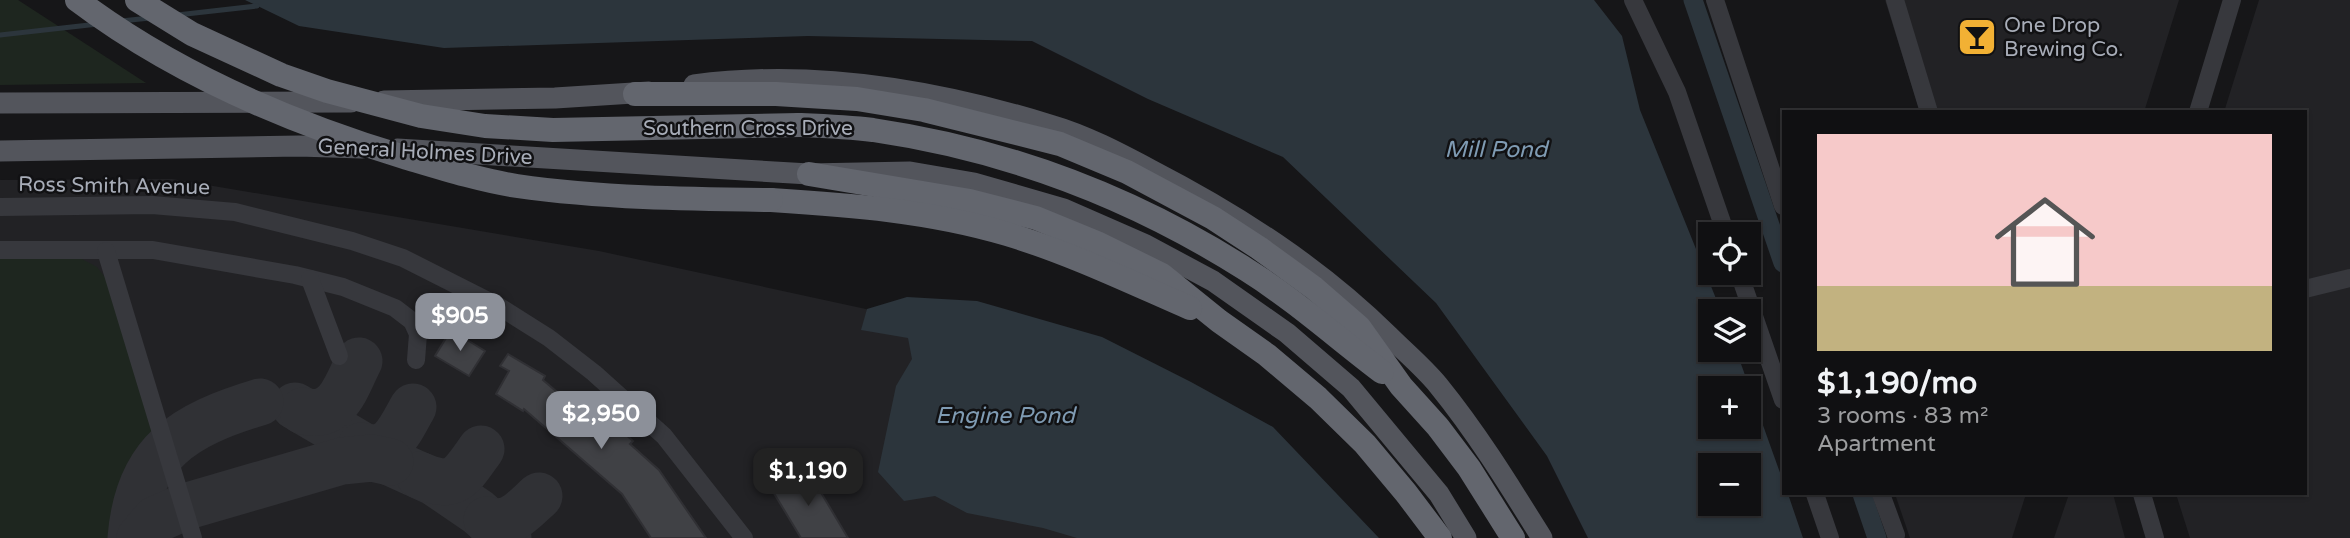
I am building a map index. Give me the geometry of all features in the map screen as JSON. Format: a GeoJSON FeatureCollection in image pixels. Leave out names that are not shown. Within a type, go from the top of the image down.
{"type":"FeatureCollection","features":[{"type":"Feature","properties":{"kind":"highway"},"geometry":{"type":"LineString","coordinates":[[77,0],[170,60],[229,91],[331,134],[422,163],[514,185],[574,193],[658,199],[771,200],[866,206],[926,215],[1006,233],[1070,256],[1219,321]]}},
{"type":"Feature","properties":{"kind":"highway","name":"Southern Cross Drive"},"geometry":{"type":"LineString","coordinates":[[137,0],[192,34],[281,75],[327,91],[421,116],[485,126],[553,130],[799,125],[870,130],[951,144],[1037,167],[1112,196],[1161,220],[1248,271],[1293,302],[1401,386]]}},
{"type":"Feature","properties":{"kind":"highway"},"geometry":{"type":"LineString","coordinates":[[635,94],[776,94],[858,99],[924,110],[1060,144],[1127,172],[1213,218],[1259,248],[1314,288],[1359,327],[1401,386],[1438,427],[1469,468],[1513,538]]}},
{"type":"Feature","properties":{"kind":"highway"},"geometry":{"type":"LineString","coordinates":[[809,174],[970,201],[1037,218],[1097,243],[1161,275],[1267,355],[1318,398],[1364,444],[1406,492],[1440,538]]}},
{"type":"Feature","properties":{"kind":"main road","name":"General Holmes Drive"},"geometry":{"type":"LineString","coordinates":[[0,103],[300,103],[555,98],[635,94],[728,81],[870,85],[956,100],[1051,125],[1122,155],[1209,200],[1338,288],[1436,383],[1493,460],[1542,538]]}},
{"type":"Feature","properties":{"kind":"main road","name":"General Holmes Drive"},"geometry":{"type":"LineString","coordinates":[[0,138],[40,150]]}},
{"type":"Feature","properties":{"kind":"main road","name":"General Holmes Drive"},"geometry":{"type":"LineString","coordinates":[[0,150],[338,147],[456,151],[809,174],[910,172],[974,183],[1064,209],[1144,244],[1213,281],[1287,332],[1351,388],[1439,494],[1466,538]]}},
{"type":"Feature","properties":{"kind":"street"},"geometry":{"type":"LineString","coordinates":[[1633,0],[1676,92],[1722,222]]}},
{"type":"Feature","properties":{"kind":"street"},"geometry":{"type":"LineString","coordinates":[[1715,0],[1782,203]]}},
{"type":"Feature","properties":{"kind":"street"},"geometry":{"type":"LineString","coordinates":[[1895,0],[1928,110]]}},
{"type":"Feature","properties":{"kind":"street"},"geometry":{"type":"LineString","coordinates":[[2199,110],[2232,0]]}},
{"type":"Feature","properties":{"kind":"street","name":"Ross Smith Avenue"},"geometry":{"type":"LineString","coordinates":[[0,207],[152,205],[235,212],[352,241],[403,258],[500,307],[549,338],[594,373],[664,436],[744,538]]}},
{"type":"Feature","properties":{"kind":"street"},"geometry":{"type":"LineString","coordinates":[[0,250],[153,250],[343,286],[396,308],[412,321],[418,334],[416,360]]}},
{"type":"Feature","properties":{"kind":"street"},"geometry":{"type":"LineString","coordinates":[[106,251],[193,538]]}},
{"type":"Feature","properties":{"kind":"street"},"geometry":{"type":"LineString","coordinates":[[310,279],[339,356]]}},
{"type":"Feature","properties":{"kind":"street"},"geometry":{"type":"LineString","coordinates":[[2307,289],[2349,280]]}},
{"type":"Feature","properties":{"kind":"street"},"geometry":{"type":"LineString","coordinates":[[1743,285],[1782,397]]}},
{"type":"Feature","properties":{"kind":"street"},"geometry":{"type":"LineString","coordinates":[[1815,495],[1830,538]]}},
{"type":"Feature","properties":{"kind":"street"},"geometry":{"type":"LineString","coordinates":[[1881,495],[1896,535]]}},
{"type":"Feature","properties":{"kind":"street"},"geometry":{"type":"LineString","coordinates":[[2142,495],[2155,538]]}},
{"type":"Feature","properties":{"kind":"shaded area"},"geometry":{"type":"Polygon","coordinates":[[[0,0],[18,0],[146,83],[0,85],[0,0]]]}},
{"type":"Feature","properties":{"kind":"shaded area"},"geometry":{"type":"Polygon","coordinates":[[[1885,0],[2179,0],[2145,110],[1919,110],[1885,0]]]}},
{"type":"Feature","properties":{"kind":"shaded area"},"geometry":{"type":"Polygon","coordinates":[[[2259,0],[2350,0],[2350,538],[2190,538],[2176,495],[2307,495],[2307,110],[2225,110],[2259,0]]]}},
{"type":"Feature","properties":{"kind":"shaded area"},"geometry":{"type":"Polygon","coordinates":[[[172,179],[599,251],[1078,355],[1343,538],[0,538],[0,180],[172,179]]]}},
{"type":"Feature","properties":{"kind":"shaded area"},"geometry":{"type":"Polygon","coordinates":[[[0,258],[80,258],[97,267],[107,280],[155,438],[126,485],[115,538],[0,538],[0,258]]]}},
{"type":"Feature","properties":{"kind":"shaded area"},"geometry":{"type":"Polygon","coordinates":[[[1895,495],[2026,495],[2012,538],[1910,538],[1895,495]]]}},
{"type":"Feature","properties":{"kind":"shaded area"},"geometry":{"type":"Polygon","coordinates":[[[2069,495],[2113,495],[2125,538],[2054,538],[2069,495]]]}},
{"type":"Feature","properties":{"kind":"water","name":"Mill Pond"},"geometry":{"type":"Polygon","coordinates":[[[245,0],[1594,0],[1622,36],[1640,110],[1698,254],[1698,285],[1711,285],[1716,299],[1698,299],[1698,362],[1740,362],[1745,376],[1698,376],[1698,439],[1761,439],[1761,420],[1782,478],[1782,495],[1788,495],[1803,538],[1588,538],[1547,456],[1436,303],[1283,157],[1148,99],[1032,41],[808,36],[444,48],[299,26],[245,0]]]}},
{"type":"Feature","properties":{"kind":"water","name":"Engine Pond"},"geometry":{"type":"Polygon","coordinates":[[[907,297],[977,301],[1102,337],[1191,382],[1273,427],[1379,538],[1077,538],[1043,528],[967,513],[935,496],[904,501],[878,472],[896,386],[912,359],[908,338],[861,330],[867,309],[907,297]]]}},
{"type":"Feature","properties":{"kind":"building"},"geometry":{"type":"Polygon","coordinates":[[[451,330],[485,351],[469,376],[435,356],[451,330]]]}},
{"type":"Feature","properties":{"kind":"building"},"geometry":{"type":"Polygon","coordinates":[[[508,354],[545,376],[543,380],[570,403],[579,393],[633,441],[630,444],[659,470],[706,538],[651,538],[622,494],[524,409],[523,411],[496,394],[509,371],[500,366],[508,354]]]}},
{"type":"Feature","properties":{"kind":"building"},"geometry":{"type":"Polygon","coordinates":[[[807,469],[848,538],[801,538],[772,490],[807,469]]]}},
{"type":"Feature","properties":{"kind":"waterway"},"geometry":{"type":"LineString","coordinates":[[1693,0],[1782,260]]}},
{"type":"Feature","properties":{"kind":"waterway"},"geometry":{"type":"LineString","coordinates":[[177,15],[257,6]]}},
{"type":"Feature","properties":{"kind":"waterway"},"geometry":{"type":"LineString","coordinates":[[121,21],[150,18]]}},
{"type":"Feature","properties":{"kind":"waterway"},"geometry":{"type":"LineString","coordinates":[[0,35],[98,24]]}},
{"type":"Feature","properties":{"kind":"waterway"},"geometry":{"type":"LineString","coordinates":[[1862,495],[1877,538]]}},
{"type":"Feature","properties":{"kind":"taxiway"},"geometry":{"type":"LineString","coordinates":[[303,411],[315,412],[333,406],[345,390],[359,361]]}},
{"type":"Feature","properties":{"kind":"taxiway"},"geometry":{"type":"LineString","coordinates":[[131,538],[135,508],[143,483],[170,446],[209,421],[260,402]]}},
{"type":"Feature","properties":{"kind":"taxiway"},"geometry":{"type":"LineString","coordinates":[[295,406],[390,462],[434,482],[478,512],[508,538]]}},
{"type":"Feature","properties":{"kind":"taxiway"},"geometry":{"type":"LineString","coordinates":[[361,446],[372,448],[388,443],[399,431],[413,407]]}},
{"type":"Feature","properties":{"kind":"taxiway"},"geometry":{"type":"LineString","coordinates":[[419,475],[431,480],[449,481],[462,474],[481,449]]}},
{"type":"Feature","properties":{"kind":"taxiway"},"geometry":{"type":"LineString","coordinates":[[140,538],[155,520],[184,507],[342,461],[372,458],[390,462]]}},
{"type":"Feature","properties":{"kind":"taxiway"},"geometry":{"type":"LineString","coordinates":[[487,520],[509,520],[539,496]]}},
{"type":"Feature","properties":{"kind":"place","name":"One Drop Brewing Co."},"geometry":{"type":"Point","coordinates":[1977,37]}}]}
